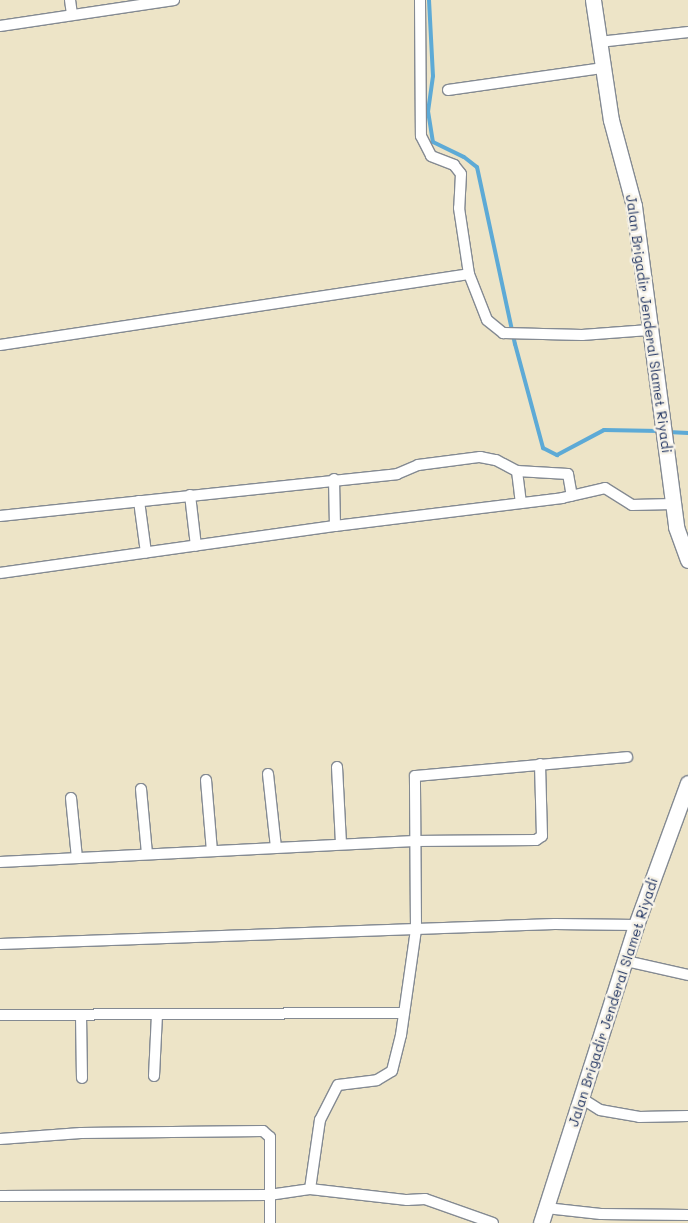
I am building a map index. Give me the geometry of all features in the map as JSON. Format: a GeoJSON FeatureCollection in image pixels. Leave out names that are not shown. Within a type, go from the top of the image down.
{"type":"FeatureCollection","features":[{"type":"Feature","properties":{"kind":"main road","name":"Jalan Brigadir Jenderal Slamet Riyadi"},"geometry":{"type":"LineString","coordinates":[[593,0],[602,68],[616,144],[634,206],[649,330],[665,426],[673,504],[679,539],[688,560]]}},
{"type":"Feature","properties":{"kind":"main road","name":"Jalan Brigadir Jenderal Slamet Riyadi"},"geometry":{"type":"LineString","coordinates":[[541,1223],[636,925],[688,783]]}},
{"type":"Feature","properties":{"kind":"street"},"geometry":{"type":"LineString","coordinates":[[70,0],[72,15]]}},
{"type":"Feature","properties":{"kind":"street"},"geometry":{"type":"LineString","coordinates":[[0,26],[174,0]]}},
{"type":"Feature","properties":{"kind":"street"},"geometry":{"type":"LineString","coordinates":[[420,0],[421,136],[431,156],[454,165],[461,174],[459,208],[469,274],[487,320],[503,333],[526,335],[582,335],[649,330]]}},
{"type":"Feature","properties":{"kind":"street"},"geometry":{"type":"LineString","coordinates":[[599,42],[688,32]]}},
{"type":"Feature","properties":{"kind":"street"},"geometry":{"type":"LineString","coordinates":[[448,90],[602,68]]}},
{"type":"Feature","properties":{"kind":"street"},"geometry":{"type":"LineString","coordinates":[[0,345],[469,274]]}},
{"type":"Feature","properties":{"kind":"street"},"geometry":{"type":"LineString","coordinates":[[0,516],[397,474],[418,465],[480,457],[496,460],[517,471],[568,474],[572,496]]}},
{"type":"Feature","properties":{"kind":"street"},"geometry":{"type":"LineString","coordinates":[[517,471],[521,503]]}},
{"type":"Feature","properties":{"kind":"street"},"geometry":{"type":"LineString","coordinates":[[334,480],[335,526]]}},
{"type":"Feature","properties":{"kind":"street"},"geometry":{"type":"LineString","coordinates":[[0,573],[335,526],[572,496],[605,488],[632,505],[673,504]]}},
{"type":"Feature","properties":{"kind":"street"},"geometry":{"type":"LineString","coordinates":[[190,495],[196,546]]}},
{"type":"Feature","properties":{"kind":"street"},"geometry":{"type":"LineString","coordinates":[[139,501],[146,553]]}},
{"type":"Feature","properties":{"kind":"street"},"geometry":{"type":"LineString","coordinates":[[310,1189],[320,1120],[335,1089],[344,1082],[371,1082],[388,1076],[392,1071],[404,1013],[416,929],[415,776],[627,757]]}},
{"type":"Feature","properties":{"kind":"street"},"geometry":{"type":"LineString","coordinates":[[0,862],[341,844],[540,839],[540,764]]}},
{"type":"Feature","properties":{"kind":"street"},"geometry":{"type":"LineString","coordinates":[[337,767],[341,844]]}},
{"type":"Feature","properties":{"kind":"street"},"geometry":{"type":"LineString","coordinates":[[268,774],[276,848]]}},
{"type":"Feature","properties":{"kind":"street"},"geometry":{"type":"LineString","coordinates":[[206,780],[212,851]]}},
{"type":"Feature","properties":{"kind":"street"},"geometry":{"type":"LineString","coordinates":[[142,789],[147,854]]}},
{"type":"Feature","properties":{"kind":"street"},"geometry":{"type":"LineString","coordinates":[[71,798],[77,858]]}},
{"type":"Feature","properties":{"kind":"street"},"geometry":{"type":"LineString","coordinates":[[0,944],[416,929],[636,925]]}},
{"type":"Feature","properties":{"kind":"street"},"geometry":{"type":"LineString","coordinates":[[626,961],[688,975]]}},
{"type":"Feature","properties":{"kind":"street"},"geometry":{"type":"LineString","coordinates":[[0,1015],[404,1013]]}},
{"type":"Feature","properties":{"kind":"street"},"geometry":{"type":"LineString","coordinates":[[154,1076],[157,1014]]}},
{"type":"Feature","properties":{"kind":"street"},"geometry":{"type":"LineString","coordinates":[[81,1015],[82,1078]]}},
{"type":"Feature","properties":{"kind":"street"},"geometry":{"type":"LineString","coordinates":[[581,1098],[600,1110],[639,1117],[688,1116]]}},
{"type":"Feature","properties":{"kind":"street"},"geometry":{"type":"LineString","coordinates":[[0,1139],[81,1133],[263,1131],[270,1137],[270,1223]]}},
{"type":"Feature","properties":{"kind":"street"},"geometry":{"type":"LineString","coordinates":[[0,1196],[269,1195],[310,1189],[407,1200],[425,1200],[493,1223]]}},
{"type":"Feature","properties":{"kind":"street"},"geometry":{"type":"LineString","coordinates":[[546,1208],[601,1214],[688,1215]]}},
{"type":"Feature","properties":{"kind":"waterway"},"geometry":{"type":"LineString","coordinates":[[429,0],[433,76],[428,111],[433,142],[464,157],[477,167],[515,344],[543,448],[557,455],[604,430],[659,431]]}},
{"type":"Feature","properties":{"kind":"waterway"},"geometry":{"type":"LineString","coordinates":[[668,432],[688,433]]}}]}
